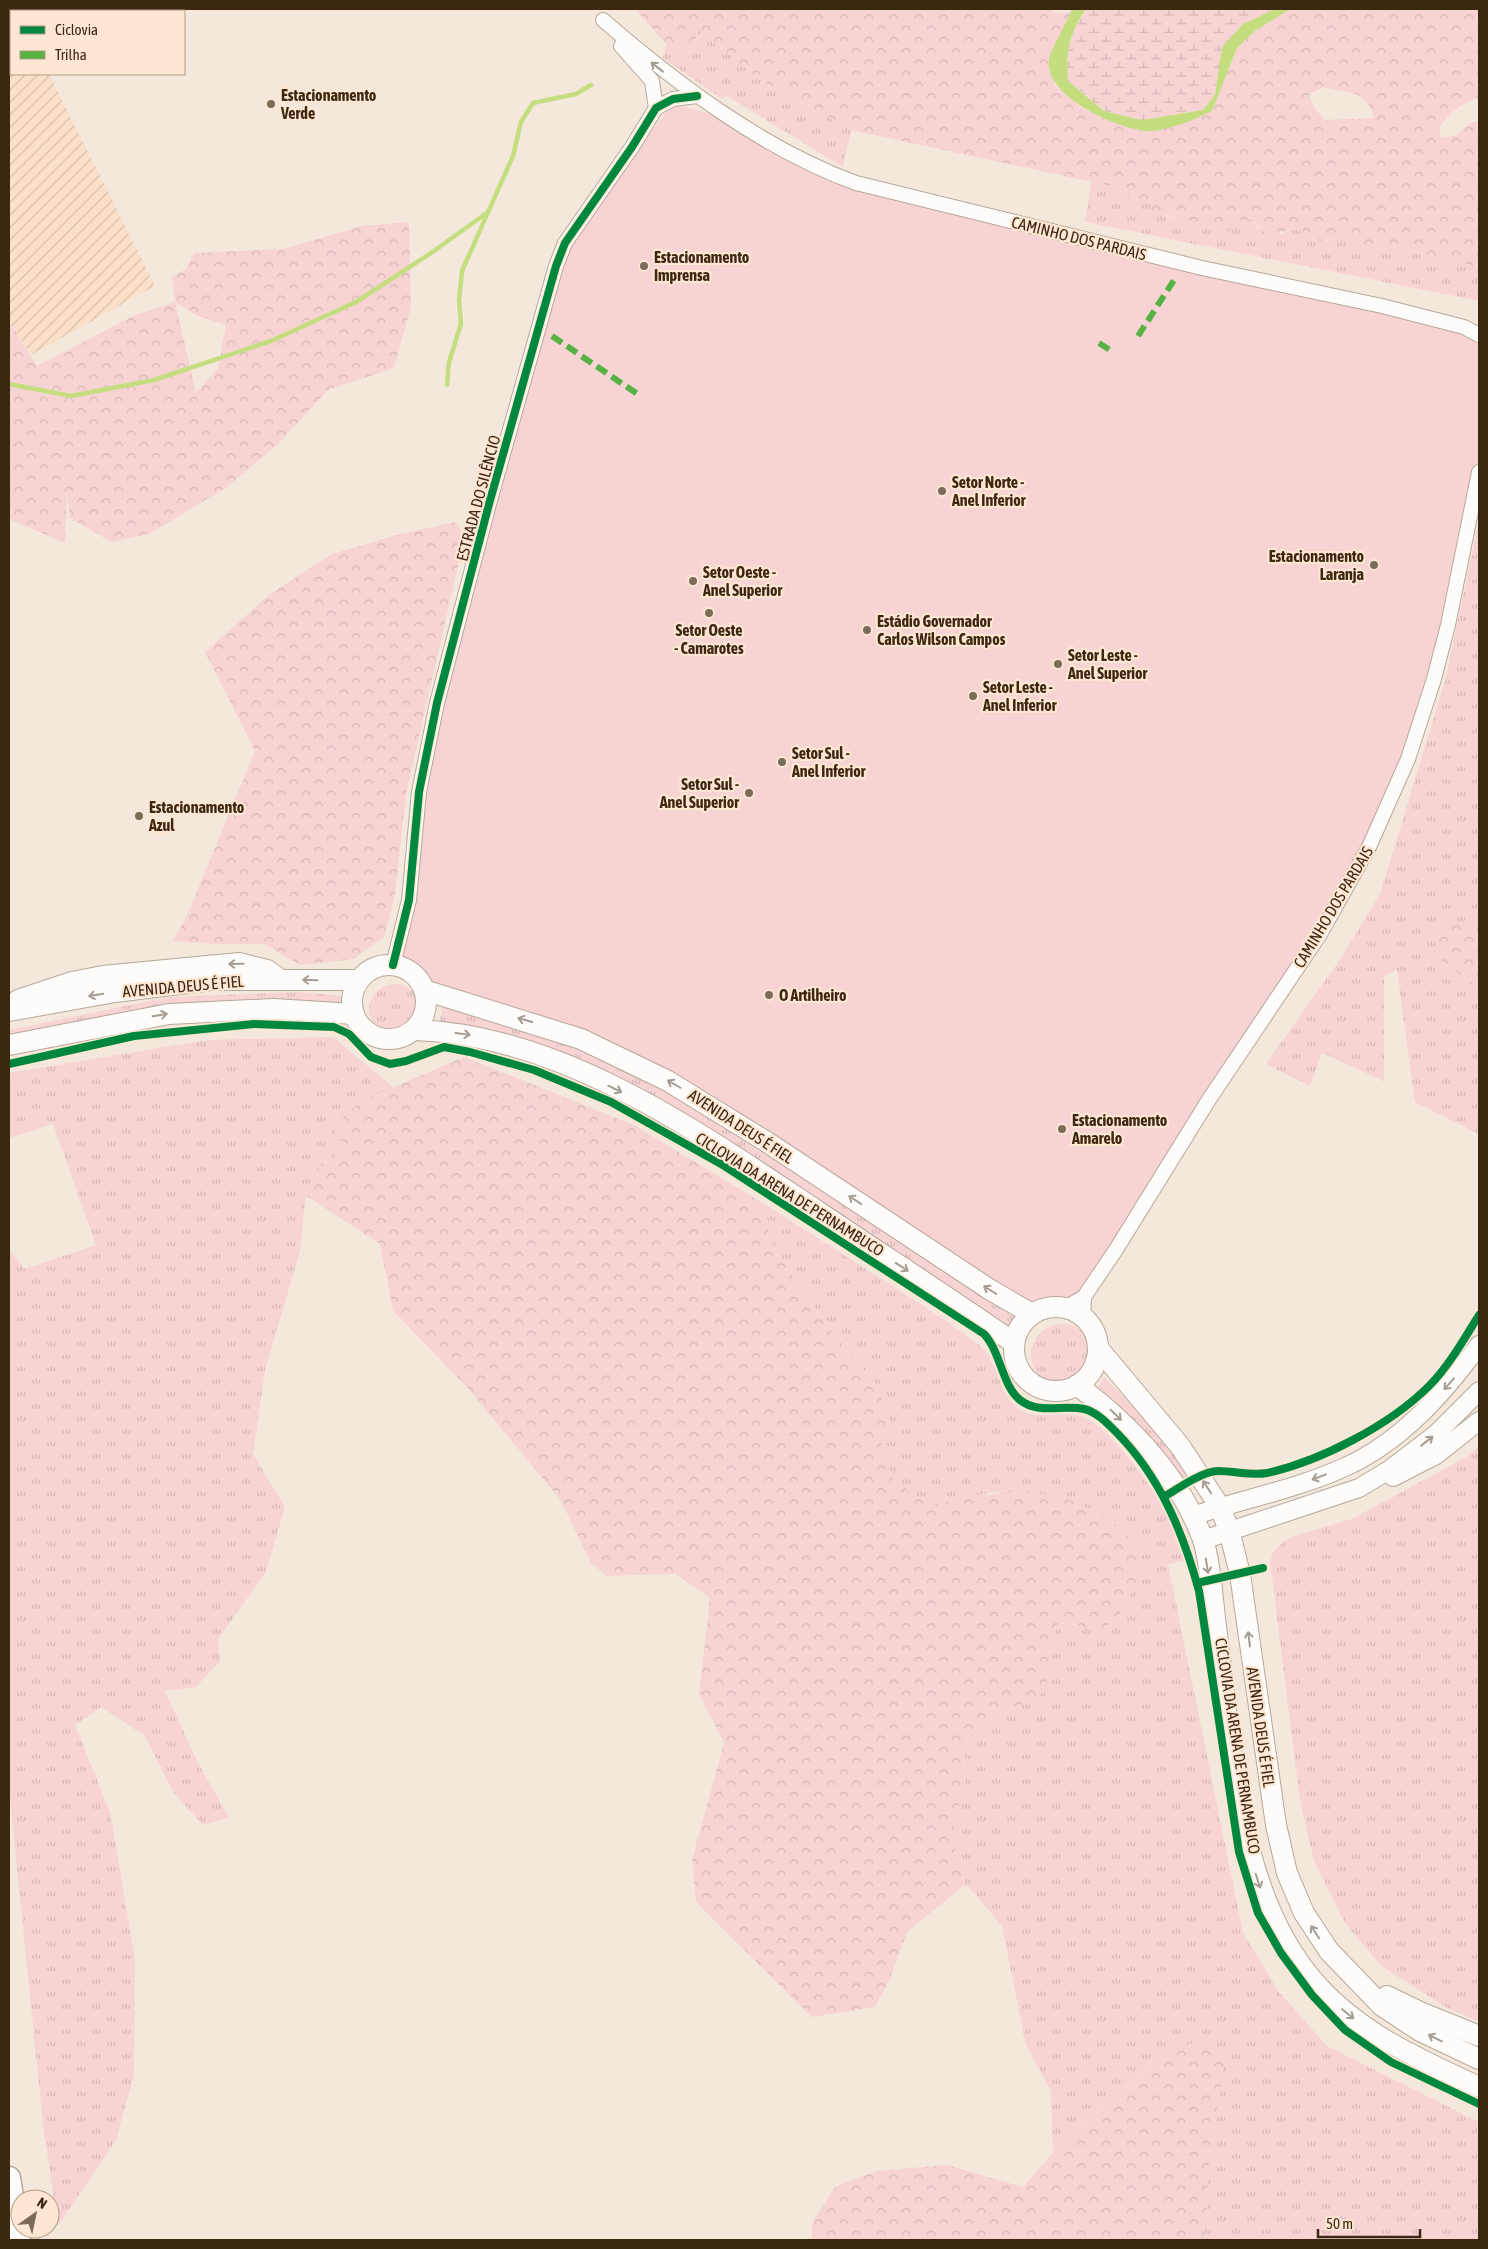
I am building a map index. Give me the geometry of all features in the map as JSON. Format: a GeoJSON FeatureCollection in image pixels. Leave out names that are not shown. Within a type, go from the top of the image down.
{"type":"FeatureCollection","features":[{"type":"Feature","properties":{"kind":"highway"},"geometry":{"type":"LineString","coordinates":[[9,2178],[19,2240]]}},
{"type":"Feature","properties":{"kind":"main road"},"geometry":{"type":"LineString","coordinates":[[9,1003],[72,982],[103,976],[239,963],[267,970],[281,979]]}},
{"type":"Feature","properties":{"kind":"main road"},"geometry":{"type":"LineString","coordinates":[[393,965],[414,975],[424,990],[426,1012],[414,1030],[404,1037],[392,1040],[368,1034],[354,1014],[352,1002],[354,990],[359,980],[368,972],[380,966],[393,965]]}},
{"type":"Feature","properties":{"kind":"main road","name":"AVENIDA DEUS É FIEL"},"geometry":{"type":"LineString","coordinates":[[9,1011],[164,985],[212,980],[359,980]]}},
{"type":"Feature","properties":{"kind":"main road","name":"AVENIDA DEUS É FIEL"},"geometry":{"type":"LineString","coordinates":[[424,990],[581,1039],[668,1080],[767,1142],[989,1289],[1032,1314]]}},
{"type":"Feature","properties":{"kind":"main road","name":"AVENIDA DEUS É FIEL"},"geometry":{"type":"LineString","coordinates":[[9,1045],[169,1014],[274,1009],[354,1014]]}},
{"type":"Feature","properties":{"kind":"main road","name":"AVENIDA DEUS É FIEL"},"geometry":{"type":"LineString","coordinates":[[414,1030],[478,1036],[518,1048],[582,1073],[658,1110],[754,1169],[1014,1343]]}},
{"type":"Feature","properties":{"kind":"main road"},"geometry":{"type":"LineString","coordinates":[[1045,1308],[1065,1308],[1083,1317],[1096,1336],[1098,1348],[1092,1369],[1077,1385],[1055,1391],[1043,1389],[1032,1384],[1024,1376],[1018,1366],[1014,1343],[1023,1322],[1032,1314],[1045,1308]]}},
{"type":"Feature","properties":{"kind":"main road","name":"AVENIDA DEUS É FIEL"},"geometry":{"type":"LineString","coordinates":[[1098,1348],[1180,1446],[1220,1507],[1229,1530],[1240,1574],[1268,1772],[1287,1873],[1293,1892],[1315,1932],[1351,1976],[1382,2006],[1420,2031],[1479,2059]]}},
{"type":"Feature","properties":{"kind":"main road","name":"AVENIDA DEUS É FIEL"},"geometry":{"type":"LineString","coordinates":[[1077,1385],[1111,1411],[1146,1447],[1178,1488],[1203,1540],[1232,1747],[1250,1853],[1260,1887],[1281,1933],[1318,1986],[1368,2030],[1400,2050],[1479,2087]]}},
{"type":"Feature","properties":{"kind":"main road"},"geometry":{"type":"LineString","coordinates":[[1351,1976],[1420,2012],[1479,2036]]}},
{"type":"Feature","properties":{"kind":"street","name":"CAMINHO DOS PARDAIS"},"geometry":{"type":"LineString","coordinates":[[599,14],[656,66],[696,96],[806,163],[856,183],[1192,266],[1392,308],[1464,327],[1479,334]]}},
{"type":"Feature","properties":{"kind":"street"},"geometry":{"type":"LineString","coordinates":[[599,14],[619,43],[652,81],[656,108],[673,99],[696,96]]}},
{"type":"Feature","properties":{"kind":"street","name":"ESTRADA DO SILÊNCIO"},"geometry":{"type":"LineString","coordinates":[[393,965],[409,900],[419,792],[437,703],[482,537],[489,504],[556,266],[565,243],[632,147],[656,108]]}},
{"type":"Feature","properties":{"kind":"street","name":"CAMINHO DOS PARDAIS"},"geometry":{"type":"LineString","coordinates":[[1083,1317],[1084,1298],[1208,1101],[1320,934],[1369,848],[1408,759],[1434,679],[1448,625],[1479,472]]}},
{"type":"Feature","properties":{"kind":"street"},"geometry":{"type":"LineString","coordinates":[[1065,1308],[1084,1298]]}},
{"type":"Feature","properties":{"kind":"street"},"geometry":{"type":"LineString","coordinates":[[1193,1516],[1308,1481],[1346,1467],[1376,1449],[1414,1420],[1452,1382],[1479,1345]]}},
{"type":"Feature","properties":{"kind":"street"},"geometry":{"type":"LineString","coordinates":[[1359,1488],[1389,1470],[1429,1440],[1457,1416],[1479,1391]]}},
{"type":"Feature","properties":{"kind":"street"},"geometry":{"type":"LineString","coordinates":[[1203,1540],[1416,1467],[1459,1439],[1479,1421]]}},
{"type":"Feature","properties":{"kind":"shaded area"},"geometry":{"type":"Polygon","coordinates":[[[9,9],[17,9],[10,10],[10,75],[50,75],[154,284],[153,287],[31,355],[9,321],[9,9]]]}},
{"type":"Feature","properties":{"kind":"shaded area"},"geometry":{"type":"Polygon","coordinates":[[[1071,9],[1086,9],[1072,35],[1068,51],[1068,81],[1104,111],[1142,120],[1203,110],[1215,95],[1222,47],[1243,24],[1275,9],[1290,9],[1255,31],[1237,48],[1212,111],[1182,124],[1151,131],[1121,125],[1104,118],[1071,99],[1058,87],[1051,74],[1049,60],[1071,9]]]}},
{"type":"Feature","properties":{"kind":"green space"},"geometry":{"type":"Polygon","coordinates":[[[635,9],[1048,9],[1058,13],[1072,12],[1049,60],[1055,85],[1084,109],[1116,124],[1212,111],[1237,48],[1255,31],[1290,9],[1479,9],[1479,98],[1456,109],[1439,128],[1441,137],[1455,136],[1472,122],[1479,122],[1479,267],[1394,247],[1375,251],[1346,238],[1320,241],[1295,229],[1266,235],[1252,219],[1239,221],[1227,232],[1213,230],[1198,221],[1186,222],[1176,216],[1155,214],[1151,209],[1151,203],[1144,198],[1136,200],[1116,187],[851,130],[759,79],[699,30],[694,42],[684,49],[666,44],[635,9]],[[1323,87],[1309,95],[1315,109],[1325,120],[1374,118],[1371,108],[1361,97],[1348,92],[1323,87]]]}},
{"type":"Feature","properties":{"kind":"green space"},"geometry":{"type":"Polygon","coordinates":[[[1087,9],[1275,9],[1222,47],[1215,95],[1203,110],[1142,120],[1104,111],[1068,81],[1068,51],[1070,43],[1076,27],[1087,9]]]}},
{"type":"Feature","properties":{"kind":"green space"},"geometry":{"type":"Polygon","coordinates":[[[699,30],[759,79],[851,130],[843,167],[727,96],[722,99],[663,58],[666,44],[684,49],[699,30]]]}},
{"type":"Feature","properties":{"kind":"green space"},"geometry":{"type":"Polygon","coordinates":[[[673,104],[708,113],[784,158],[834,181],[1479,335],[1479,472],[1434,679],[1369,847],[1084,1297],[1059,1307],[1026,1312],[668,1081],[454,1000],[419,981],[404,968],[393,965],[419,792],[556,266],[632,147],[655,127],[673,104]]]}},
{"type":"Feature","properties":{"kind":"green space"},"geometry":{"type":"Polygon","coordinates":[[[1091,182],[1116,187],[1136,200],[1144,198],[1151,203],[1151,209],[1167,217],[1176,216],[1186,222],[1198,221],[1213,230],[1227,232],[1239,221],[1252,219],[1258,228],[1280,234],[1295,229],[1320,241],[1346,238],[1375,251],[1394,247],[1479,267],[1479,301],[1085,222],[1091,182]]]}},
{"type":"Feature","properties":{"kind":"green space"},"geometry":{"type":"Polygon","coordinates":[[[409,222],[411,307],[394,368],[328,390],[276,446],[227,487],[149,534],[111,542],[70,518],[67,492],[65,543],[9,519],[9,321],[37,366],[133,316],[175,302],[172,277],[186,269],[194,253],[283,249],[362,226],[409,222]],[[175,302],[196,393],[218,369],[226,325],[198,316],[175,302]]]}},
{"type":"Feature","properties":{"kind":"green space"},"geometry":{"type":"Polygon","coordinates":[[[1479,521],[1479,922],[1454,922],[1434,955],[1479,990],[1479,1134],[1415,1102],[1397,970],[1384,976],[1384,1081],[1322,1053],[1310,1086],[1266,1064],[1339,961],[1380,894],[1445,681],[1479,521]]]}},
{"type":"Feature","properties":{"kind":"green space"},"geometry":{"type":"Polygon","coordinates":[[[455,522],[465,535],[406,794],[395,894],[385,936],[354,959],[300,965],[264,944],[214,944],[173,941],[188,913],[255,751],[205,652],[270,594],[332,554],[393,536],[455,522]]]}},
{"type":"Feature","properties":{"kind":"green space"},"geometry":{"type":"Polygon","coordinates":[[[1454,922],[1479,922],[1479,990],[1434,955],[1437,936],[1454,922]]]}},
{"type":"Feature","properties":{"kind":"green space"},"geometry":{"type":"Polygon","coordinates":[[[395,984],[405,986],[413,992],[419,1000],[421,1010],[419,1020],[413,1028],[405,1034],[395,1036],[385,1034],[377,1028],[371,1020],[369,1010],[371,1000],[377,992],[385,986],[395,984]]]}},
{"type":"Feature","properties":{"kind":"green space"},"geometry":{"type":"Polygon","coordinates":[[[300,992],[352,997],[349,1018],[211,1011],[9,1042],[9,1030],[169,997],[300,992]]]}},
{"type":"Feature","properties":{"kind":"green space"},"geometry":{"type":"Polygon","coordinates":[[[442,1007],[499,1021],[600,1057],[695,1107],[760,1146],[1025,1321],[1013,1338],[594,1074],[439,1029],[442,1007]]]}},
{"type":"Feature","properties":{"kind":"green space"},"geometry":{"type":"Polygon","coordinates":[[[333,1037],[394,1088],[363,1100],[335,1158],[321,1164],[306,1196],[300,1251],[265,1370],[253,1454],[285,1507],[266,1572],[218,1639],[220,1661],[196,1687],[165,1691],[197,1761],[229,1817],[203,1825],[174,1793],[145,1736],[101,1707],[75,1725],[110,1812],[135,1961],[134,2075],[116,2140],[60,2223],[60,2189],[53,2189],[43,2125],[9,1788],[9,1250],[25,1269],[96,1245],[53,1124],[9,1138],[9,1073],[208,1040],[333,1037]]]}},
{"type":"Feature","properties":{"kind":"green space"},"geometry":{"type":"Polygon","coordinates":[[[464,1057],[634,1125],[763,1203],[772,1246],[824,1322],[877,1386],[889,1421],[880,1451],[892,1477],[918,1498],[937,1506],[958,1497],[994,1494],[1016,1488],[1073,1501],[1105,1515],[1138,1545],[1139,1579],[1123,1610],[1099,1633],[1079,1625],[1059,1623],[1050,1644],[1053,1670],[1040,1696],[1022,1705],[996,1709],[967,1737],[963,1750],[966,1785],[954,1822],[955,1853],[966,1884],[907,1932],[889,1981],[875,2007],[812,2017],[696,1902],[692,1860],[724,1743],[699,1694],[710,1598],[676,1574],[607,1576],[591,1563],[560,1499],[466,1386],[393,1311],[380,1244],[306,1196],[321,1164],[335,1158],[342,1143],[335,1132],[344,1116],[363,1100],[464,1057]]]}},
{"type":"Feature","properties":{"kind":"green space"},"geometry":{"type":"Polygon","coordinates":[[[763,1203],[958,1329],[979,1345],[991,1359],[1006,1394],[1018,1408],[1032,1414],[1073,1415],[1081,1416],[1091,1421],[1115,1442],[1157,1497],[1169,1521],[1184,1561],[1168,1564],[1243,1933],[1279,1992],[1327,2046],[1479,2122],[1479,2240],[1204,2240],[1211,2143],[1224,2062],[1153,2061],[1053,2153],[1051,2091],[1026,2045],[1002,1926],[966,1884],[955,1853],[954,1822],[966,1785],[963,1750],[967,1737],[996,1709],[1022,1705],[1053,1670],[1050,1644],[1059,1623],[1079,1625],[1099,1632],[1016,1488],[966,1497],[937,1506],[918,1498],[892,1477],[880,1451],[889,1421],[877,1386],[824,1322],[772,1246],[763,1203]]]}},
{"type":"Feature","properties":{"kind":"green space"},"geometry":{"type":"Polygon","coordinates":[[[1062,1324],[1074,1326],[1084,1333],[1091,1343],[1093,1355],[1091,1367],[1084,1377],[1074,1384],[1062,1386],[1050,1384],[1040,1377],[1033,1367],[1031,1355],[1033,1343],[1040,1333],[1050,1326],[1062,1324]]]}},
{"type":"Feature","properties":{"kind":"green space"},"geometry":{"type":"Polygon","coordinates":[[[1104,1377],[1147,1420],[1195,1481],[1184,1482],[1134,1420],[1098,1388],[1104,1377]]]}},
{"type":"Feature","properties":{"kind":"green space"},"geometry":{"type":"Polygon","coordinates":[[[1479,1446],[1479,2021],[1447,2008],[1381,1966],[1345,1923],[1314,1861],[1300,1801],[1270,1561],[1273,1552],[1284,1541],[1296,1535],[1352,1519],[1468,1456],[1479,1446]]]}},
{"type":"Feature","properties":{"kind":"green space"},"geometry":{"type":"Polygon","coordinates":[[[1194,2042],[1225,2062],[1211,2143],[1204,2240],[812,2240],[812,2223],[835,2187],[876,2171],[946,2165],[1023,2187],[1053,2153],[1154,2061],[1194,2042]]]}},
{"type":"Feature","properties":{"kind":"waterway"},"geometry":{"type":"LineString","coordinates":[[447,385],[449,362],[461,324],[459,300],[462,271],[513,156],[521,122],[533,103],[576,94],[591,85]]}},
{"type":"Feature","properties":{"kind":"waterway"},"geometry":{"type":"LineString","coordinates":[[9,384],[71,396],[154,380],[271,341],[356,302],[434,251],[488,212]]}},
{"type":"Feature","properties":{"kind":"marked path"},"geometry":{"type":"LineString","coordinates":[[1138,336],[1176,277]]}},
{"type":"Feature","properties":{"kind":"marked path"},"geometry":{"type":"LineString","coordinates":[[552,336],[639,395]]}},
{"type":"Feature","properties":{"kind":"marked path"},"geometry":{"type":"LineString","coordinates":[[1099,343],[1113,352]]}},
{"type":"Feature","properties":{"kind":"cycle path"},"geometry":{"type":"LineString","coordinates":[[393,965],[409,900],[419,792],[437,703],[489,504],[556,266],[565,243],[632,147],[656,108],[673,99],[697,96]]}},
{"type":"Feature","properties":{"kind":"cycle path","name":"CICLOVIA DA ARENA DE PERNAMBUCO"},"geometry":{"type":"LineString","coordinates":[[9,1064],[134,1036],[254,1024],[334,1027],[349,1034],[371,1057],[390,1064],[406,1061],[444,1047],[470,1052],[534,1070],[611,1102],[721,1164],[984,1334],[990,1341],[1009,1386],[1020,1400],[1035,1407],[1084,1409],[1098,1416],[1132,1450],[1146,1468],[1168,1506],[1193,1569],[1199,1591],[1239,1852],[1258,1913],[1281,1953],[1312,1995],[1345,2030],[1391,2062],[1479,2104]]}},
{"type":"Feature","properties":{"kind":"cycle path"},"geometry":{"type":"LineString","coordinates":[[1164,1497],[1190,1481],[1212,1472],[1261,1474],[1310,1460],[1375,1428],[1429,1386],[1456,1352],[1479,1315]]}},
{"type":"Feature","properties":{"kind":"cycle path"},"geometry":{"type":"LineString","coordinates":[[1197,1583],[1263,1568]]}},
{"type":"Feature","properties":{"kind":"place","name":"Estacionamento Verde"},"geometry":{"type":"Point","coordinates":[271,104]}},
{"type":"Feature","properties":{"kind":"place","name":"Estacionamento Imprensa"},"geometry":{"type":"Point","coordinates":[644,266]}},
{"type":"Feature","properties":{"kind":"place","name":"Setor Norte - Anel Inferior"},"geometry":{"type":"Point","coordinates":[942,491]}},
{"type":"Feature","properties":{"kind":"place","name":"Estacionamento Laranja"},"geometry":{"type":"Point","coordinates":[1374,565]}},
{"type":"Feature","properties":{"kind":"place","name":"Setor Oeste - Anel Superior"},"geometry":{"type":"Point","coordinates":[693,581]}},
{"type":"Feature","properties":{"kind":"place","name":"Setor Oeste - Camarotes"},"geometry":{"type":"Point","coordinates":[709,613]}},
{"type":"Feature","properties":{"kind":"place","name":"Estádio Governador Carlos Wilson Campos"},"geometry":{"type":"Point","coordinates":[867,630]}},
{"type":"Feature","properties":{"kind":"place","name":"Setor Leste - Anel Superior"},"geometry":{"type":"Point","coordinates":[1058,664]}},
{"type":"Feature","properties":{"kind":"place","name":"Setor Leste - Anel Inferior"},"geometry":{"type":"Point","coordinates":[973,696]}},
{"type":"Feature","properties":{"kind":"place","name":"Setor Sul - Anel Inferior"},"geometry":{"type":"Point","coordinates":[782,762]}},
{"type":"Feature","properties":{"kind":"place","name":"Setor Sul - Anel Superior"},"geometry":{"type":"Point","coordinates":[749,793]}},
{"type":"Feature","properties":{"kind":"place","name":"Estacionamento Azul"},"geometry":{"type":"Point","coordinates":[139,816]}},
{"type":"Feature","properties":{"kind":"place","name":"O Artilheiro"},"geometry":{"type":"Point","coordinates":[769,995]}},
{"type":"Feature","properties":{"kind":"place","name":"Estacionamento Amarelo"},"geometry":{"type":"Point","coordinates":[1062,1129]}}]}
